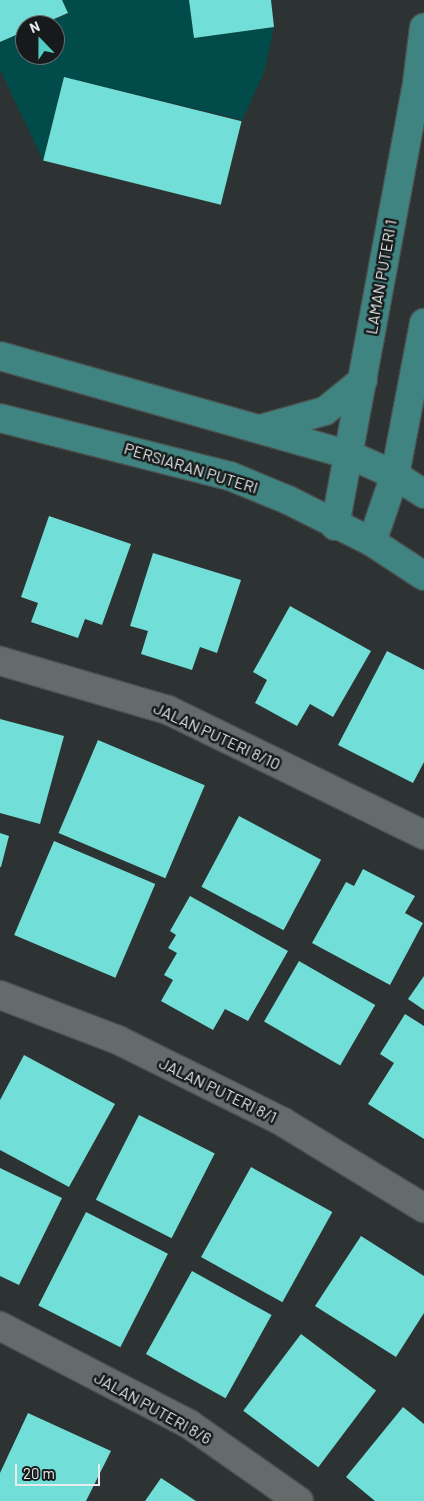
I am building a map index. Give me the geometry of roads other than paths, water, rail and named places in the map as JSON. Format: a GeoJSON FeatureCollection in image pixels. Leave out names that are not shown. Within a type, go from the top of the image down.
{"type":"FeatureCollection","features":[{"type":"Feature","properties":{"kind":"main road","name":"LAMAN PUTERI 1"},"geometry":{"type":"LineString","coordinates":[[335,526],[350,455],[416,91],[424,28]]}},
{"type":"Feature","properties":{"kind":"main road"},"geometry":{"type":"LineString","coordinates":[[372,542],[395,475],[424,323]]}},
{"type":"Feature","properties":{"kind":"main road"},"geometry":{"type":"LineString","coordinates":[[0,356],[350,455],[395,475],[424,494]]}},
{"type":"Feature","properties":{"kind":"main road"},"geometry":{"type":"LineString","coordinates":[[263,429],[325,410],[363,380]]}},
{"type":"Feature","properties":{"kind":"main road","name":"PERSIARAN PUTERI"},"geometry":{"type":"LineString","coordinates":[[0,418],[230,476],[288,500],[335,526],[372,542],[424,576]]}},
{"type":"Feature","properties":{"kind":"street","name":"JALAN PUTERI 8/10"},"geometry":{"type":"LineString","coordinates":[[0,661],[168,710],[424,835]]}},
{"type":"Feature","properties":{"kind":"street","name":"JALAN PUTERI 8/1"},"geometry":{"type":"LineString","coordinates":[[0,994],[118,1040],[283,1122],[424,1208]]}},
{"type":"Feature","properties":{"kind":"street","name":"JALAN PUTERI 8/6"},"geometry":{"type":"LineString","coordinates":[[0,1326],[189,1424],[299,1501]]}}]}
